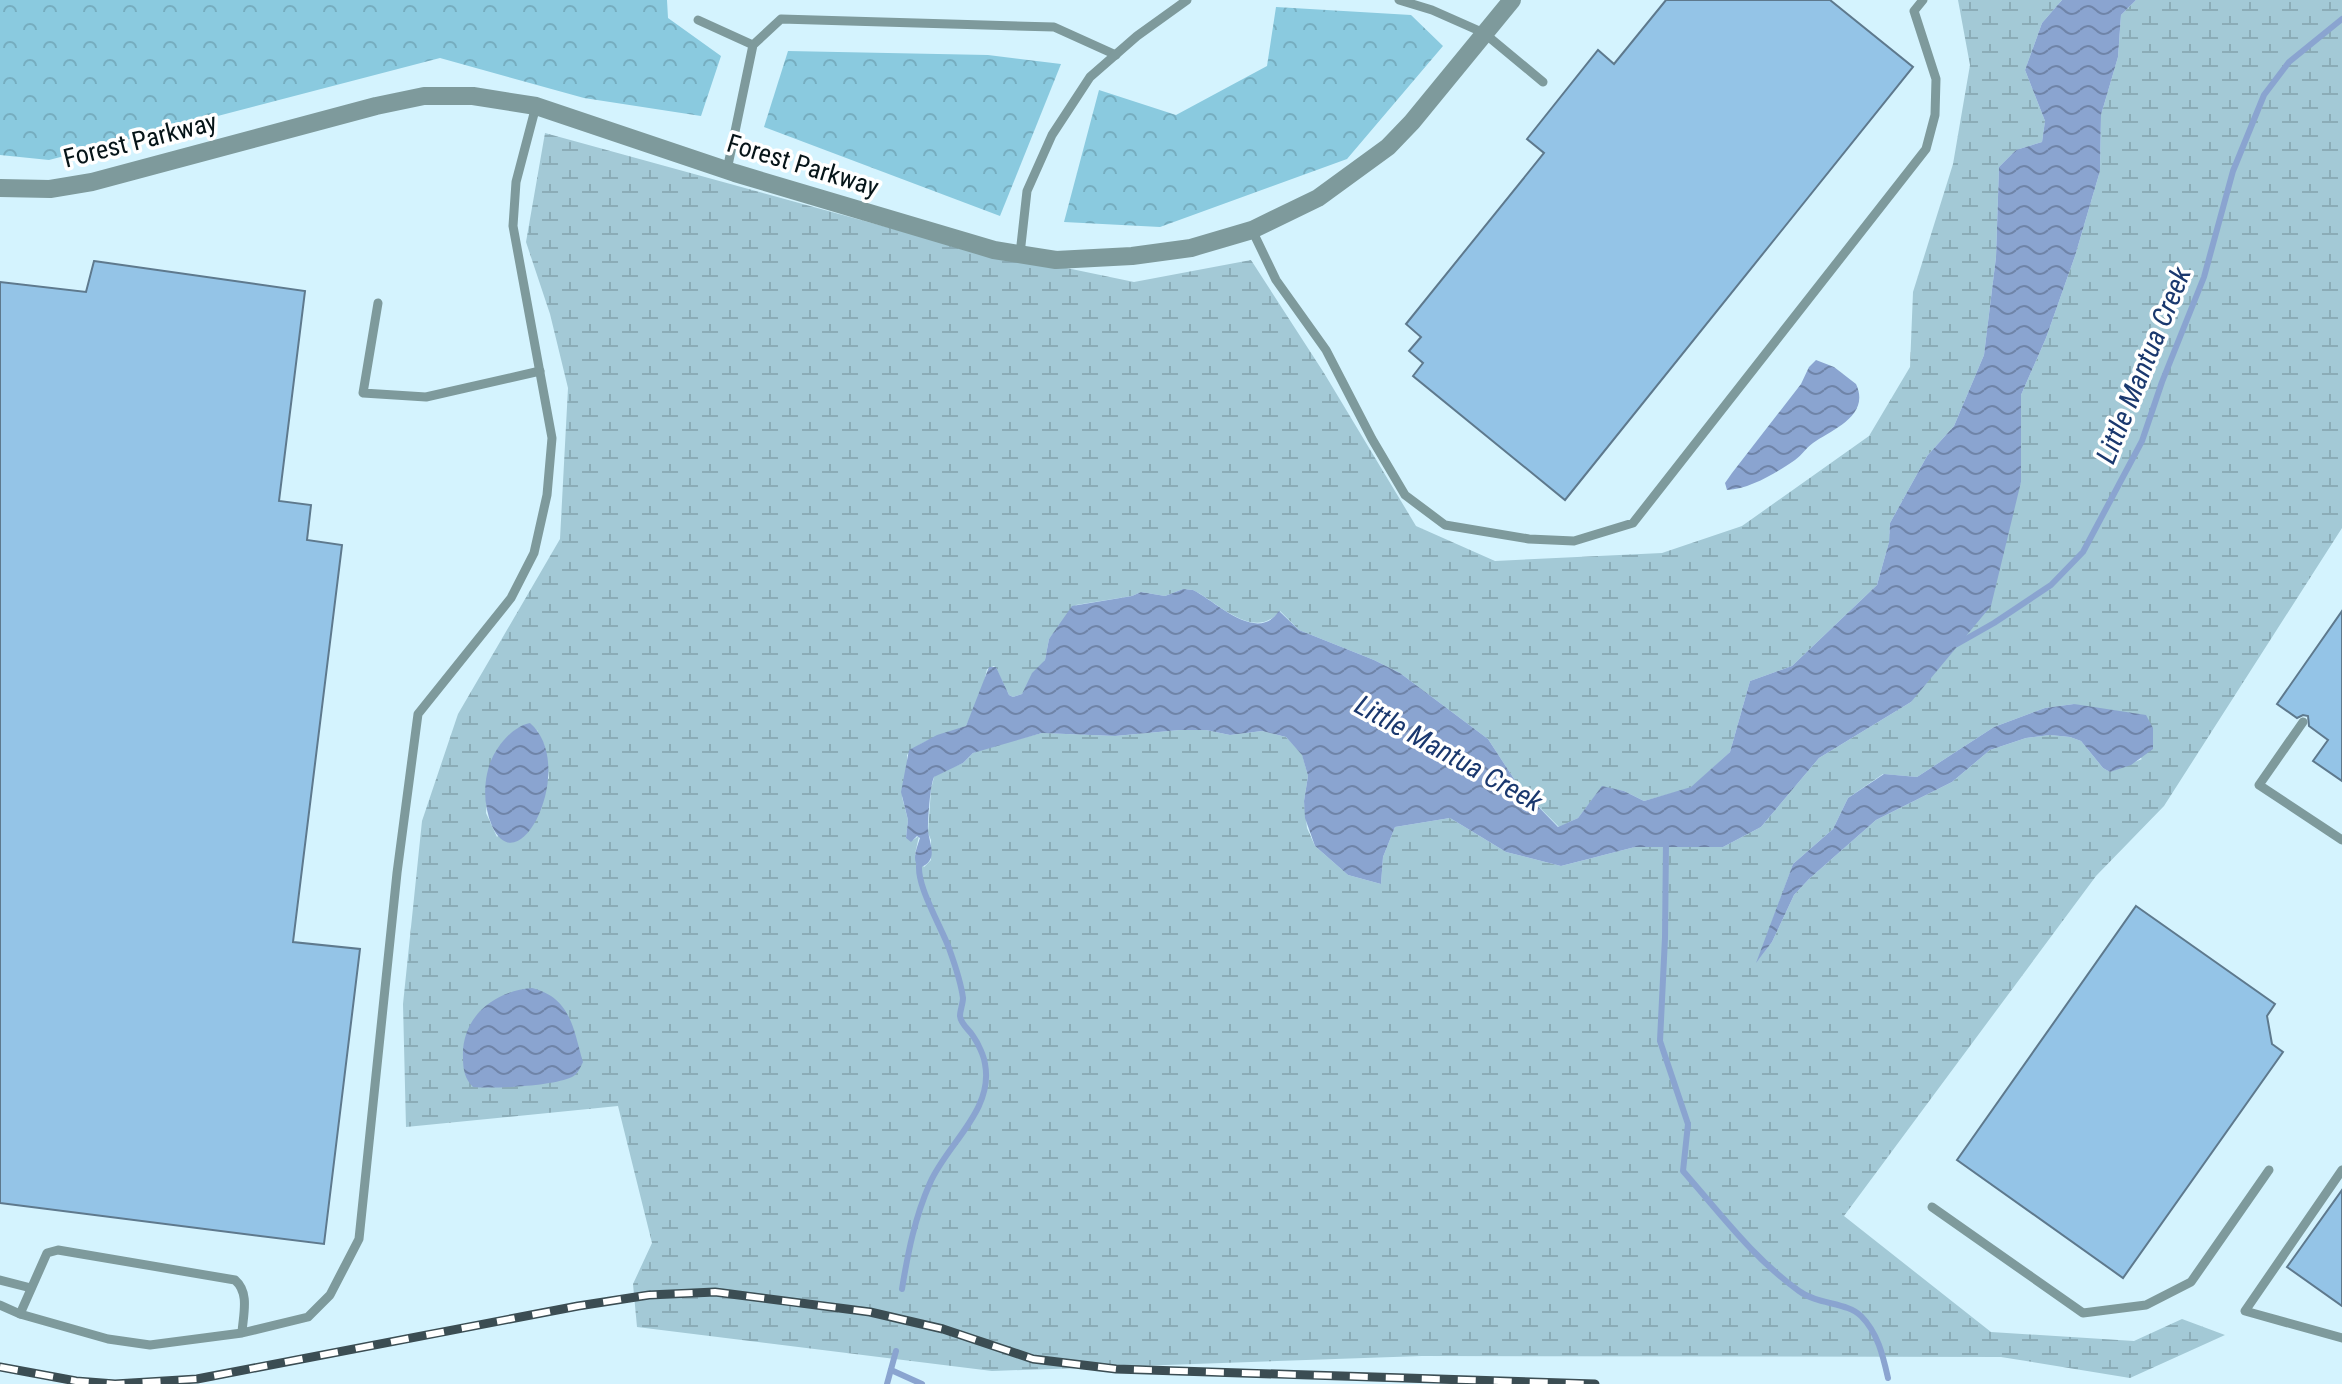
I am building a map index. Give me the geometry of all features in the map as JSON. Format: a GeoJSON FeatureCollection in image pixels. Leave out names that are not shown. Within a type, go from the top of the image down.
{"type":"FeatureCollection","features":[{"type":"Feature","properties":{"kind":"street","name":"Forest Parkway"},"geometry":{"type":"LineString","coordinates":[[0,188],[50,189],[92,182],[424,96],[473,96],[536,106],[727,170],[994,250],[1056,260],[1132,256],[1191,248],[1252,230],[1318,198],[1388,147],[1512,0]]}},
{"type":"Feature","properties":{"kind":"lane"},"geometry":{"type":"LineString","coordinates":[[1020,254],[1027,191],[1052,135],[1090,77],[1187,0]]}},
{"type":"Feature","properties":{"kind":"lane"},"geometry":{"type":"LineString","coordinates":[[1399,0],[1432,10],[1484,33],[1543,82]]}},
{"type":"Feature","properties":{"kind":"lane"},"geometry":{"type":"LineString","coordinates":[[1252,230],[1276,280],[1326,350],[1405,495],[1445,525],[1529,539],[1574,541],[1633,523],[1926,149],[1935,115],[1936,79],[1914,11],[1923,0]]}},
{"type":"Feature","properties":{"kind":"lane"},"geometry":{"type":"LineString","coordinates":[[727,170],[753,45],[781,19],[1054,27],[1116,55]]}},
{"type":"Feature","properties":{"kind":"lane"},"geometry":{"type":"LineString","coordinates":[[698,20],[753,45]]}},
{"type":"Feature","properties":{"kind":"lane"},"geometry":{"type":"LineString","coordinates":[[0,1305],[20,1314],[108,1339],[150,1345],[242,1333],[308,1317],[330,1295],[359,1239],[397,873],[418,714],[511,598],[534,553],[547,495],[552,438],[513,226],[516,182],[536,106]]}},
{"type":"Feature","properties":{"kind":"lane"},"geometry":{"type":"LineString","coordinates":[[378,303],[363,393],[426,397],[540,371]]}},
{"type":"Feature","properties":{"kind":"lane"},"geometry":{"type":"LineString","coordinates":[[2303,722],[2259,785],[2342,840]]}},
{"type":"Feature","properties":{"kind":"lane"},"geometry":{"type":"LineString","coordinates":[[1932,1207],[2083,1313],[2146,1305],[2191,1282],[2269,1170]]}},
{"type":"Feature","properties":{"kind":"lane"},"geometry":{"type":"LineString","coordinates":[[2342,1170],[2245,1311],[2342,1338]]}},
{"type":"Feature","properties":{"kind":"lane"},"geometry":{"type":"LineString","coordinates":[[20,1314],[47,1253],[58,1250],[235,1280],[245,1294],[242,1333]]}},
{"type":"Feature","properties":{"kind":"lane"},"geometry":{"type":"LineString","coordinates":[[0,1280],[31,1288]]}},
{"type":"Feature","properties":{"kind":"green space"},"geometry":{"type":"Polygon","coordinates":[[[0,0],[667,0],[668,18],[721,56],[701,116],[584,98],[440,58],[49,160],[0,155],[0,0]]]}},
{"type":"Feature","properties":{"kind":"green space"},"geometry":{"type":"Polygon","coordinates":[[[1958,0],[2062,0],[2042,23],[2025,70],[2045,121],[2042,142],[2016,150],[1999,167],[1996,257],[1984,355],[1954,426],[1927,456],[1890,523],[1889,542],[1877,585],[1792,666],[1750,681],[1730,752],[1691,788],[1644,801],[1624,791],[1602,787],[1578,818],[1559,827],[1520,788],[1488,739],[1400,673],[1299,630],[1280,611],[1270,620],[1259,623],[1248,621],[1225,611],[1193,590],[1183,589],[1165,596],[1141,592],[1076,605],[1049,639],[1045,660],[1022,694],[1009,695],[996,668],[987,669],[982,691],[966,726],[928,741],[907,755],[902,797],[908,820],[906,838],[913,840],[919,836],[915,854],[924,867],[931,860],[928,833],[934,777],[985,748],[1042,733],[1115,736],[1180,730],[1206,730],[1230,735],[1262,731],[1286,737],[1302,754],[1308,776],[1304,801],[1307,828],[1315,846],[1348,875],[1381,884],[1383,857],[1395,827],[1450,818],[1506,852],[1561,866],[1635,847],[1723,847],[1761,827],[1819,758],[1911,702],[2021,482],[2021,395],[2046,338],[2075,256],[2100,171],[2101,115],[2118,57],[2121,15],[2136,0],[2342,0],[2342,528],[2164,806],[2096,876],[1844,1216],[1991,1332],[2134,1341],[2182,1319],[2225,1335],[2130,1378],[2001,1357],[1422,1356],[992,1371],[637,1327],[633,1284],[652,1243],[618,1106],[406,1127],[403,1004],[422,821],[458,714],[560,539],[568,388],[550,314],[526,242],[545,133],[937,241],[1134,282],[1251,260],[1324,373],[1416,526],[1495,561],[1662,553],[1742,526],[1869,436],[1910,367],[1913,292],[1953,164],[1970,65],[1958,0]],[[2074,704],[2045,708],[1994,727],[1917,777],[1883,774],[1848,798],[1833,829],[1793,864],[1758,960],[1772,942],[1794,895],[1809,879],[1876,820],[1952,782],[1990,750],[2026,738],[2050,735],[2081,741],[2110,772],[2142,759],[2074,704]],[[537,730],[488,770],[486,813],[497,837],[549,778],[544,745],[537,730]]]}},
{"type":"Feature","properties":{"kind":"green space"},"geometry":{"type":"Polygon","coordinates":[[[1276,7],[1411,15],[1443,46],[1347,159],[1160,227],[1064,222],[1099,90],[1176,115],[1267,66],[1276,7]]]}},
{"type":"Feature","properties":{"kind":"green space"},"geometry":{"type":"Polygon","coordinates":[[[788,51],[988,55],[1061,64],[1000,216],[764,127],[788,51]]]}},
{"type":"Feature","properties":{"kind":"water"},"geometry":{"type":"Polygon","coordinates":[[[2062,0],[2136,0],[2121,15],[2118,57],[2101,115],[2100,171],[2075,256],[2046,338],[2021,395],[2021,482],[1991,606],[1911,702],[1819,758],[1761,827],[1723,847],[1635,847],[1561,866],[1506,852],[1450,818],[1395,827],[1383,857],[1381,884],[1348,875],[1315,846],[1305,818],[1308,776],[1302,755],[1286,737],[1262,731],[1230,735],[1206,730],[1115,736],[1042,733],[973,753],[963,763],[934,777],[928,824],[932,852],[929,861],[919,868],[915,857],[920,838],[917,836],[911,842],[906,838],[908,820],[901,792],[909,750],[937,735],[966,726],[989,667],[996,667],[1009,695],[1022,694],[1032,673],[1045,660],[1049,639],[1072,606],[1141,592],[1165,596],[1183,589],[1193,590],[1248,622],[1270,620],[1279,611],[1299,630],[1400,673],[1488,739],[1520,788],[1558,827],[1578,818],[1602,786],[1624,791],[1644,801],[1691,787],[1730,752],[1750,681],[1792,666],[1877,585],[1889,542],[1890,523],[1927,456],[1954,426],[1984,355],[1996,257],[1999,167],[2016,150],[2042,142],[2045,121],[2025,70],[2042,23],[2062,0]]]}},
{"type":"Feature","properties":{"kind":"water"},"geometry":{"type":"Polygon","coordinates":[[[1816,360],[1834,367],[1856,384],[1859,395],[1854,413],[1780,470],[1754,483],[1727,490],[1725,483],[1816,360]]]}},
{"type":"Feature","properties":{"kind":"water"},"geometry":{"type":"Polygon","coordinates":[[[2074,704],[2146,715],[2153,728],[2153,749],[2131,765],[2110,772],[2081,741],[2070,737],[2050,735],[2026,738],[1990,750],[1952,782],[1876,820],[1809,879],[1794,895],[1772,942],[1756,963],[1793,864],[1833,829],[1848,798],[1884,774],[1917,777],[1994,727],[2045,708],[2074,704]]]}},
{"type":"Feature","properties":{"kind":"water"},"geometry":{"type":"Polygon","coordinates":[[[530,723],[543,742],[548,765],[546,790],[540,813],[529,831],[516,842],[504,841],[492,826],[487,811],[487,774],[492,759],[505,739],[516,729],[530,723]]]}},
{"type":"Feature","properties":{"kind":"water"},"geometry":{"type":"Polygon","coordinates":[[[532,988],[555,999],[563,1007],[573,1026],[583,1062],[579,1071],[572,1077],[552,1083],[473,1087],[465,1074],[463,1058],[464,1043],[474,1019],[482,1009],[505,994],[532,988]]]}},
{"type":"Feature","properties":{"kind":"building"},"geometry":{"type":"Polygon","coordinates":[[[1666,0],[1830,0],[1913,67],[1565,500],[1413,376],[1423,363],[1409,351],[1421,337],[1406,324],[1544,153],[1527,139],[1598,50],[1614,64],[1666,0]]]}},
{"type":"Feature","properties":{"kind":"building"},"geometry":{"type":"Polygon","coordinates":[[[94,261],[305,291],[279,501],[311,505],[307,540],[342,545],[293,942],[360,949],[324,1244],[0,1203],[0,282],[86,292],[94,261]]]}},
{"type":"Feature","properties":{"kind":"building"},"geometry":{"type":"Polygon","coordinates":[[[2342,611],[2342,781],[2313,761],[2328,740],[2309,726],[2308,716],[2297,718],[2277,704],[2342,611]]]}},
{"type":"Feature","properties":{"kind":"building"},"geometry":{"type":"Polygon","coordinates":[[[2136,906],[2275,1004],[2267,1016],[2272,1044],[2283,1052],[2123,1278],[1957,1160],[2136,906]]]}},
{"type":"Feature","properties":{"kind":"building"},"geometry":{"type":"Polygon","coordinates":[[[2342,1190],[2342,1306],[2287,1267],[2342,1190]]]}},
{"type":"Feature","properties":{"kind":"waterway","name":"Little Mantua Creek"},"geometry":{"type":"LineString","coordinates":[[1957,644],[2051,585],[2083,552],[2142,441],[2204,277],[2233,171],[2264,95],[2289,62],[2342,19]]}},
{"type":"Feature","properties":{"kind":"waterway"},"geometry":{"type":"LineString","coordinates":[[1666,842],[1660,1041],[1688,1124],[1683,1171],[1738,1234],[1782,1278],[1807,1296],[1848,1308],[1861,1316],[1876,1337],[1888,1378]]}},
{"type":"Feature","properties":{"kind":"waterway","name":"Little Mantua Creek"},"geometry":{"type":"LineString","coordinates":[[902,1289],[913,1235],[930,1183],[976,1112],[986,1081],[982,1053],[961,1019],[963,998],[959,980],[925,893],[920,860]]}},
{"type":"Feature","properties":{"kind":"waterway","name":"Little Mantua Creek"},"geometry":{"type":"LineString","coordinates":[[887,1384],[896,1351]]}},
{"type":"Feature","properties":{"kind":"waterway","name":"Little Mantua Creek"},"geometry":{"type":"LineString","coordinates":[[891,1370],[922,1384]]}},
{"type":"Feature","properties":{"kind":"railway"},"geometry":{"type":"LineString","coordinates":[[0,1367],[76,1381],[115,1384],[197,1379],[578,1306],[649,1295],[715,1292],[870,1312],[943,1329],[1033,1359],[1116,1369],[1595,1384]]}}]}
